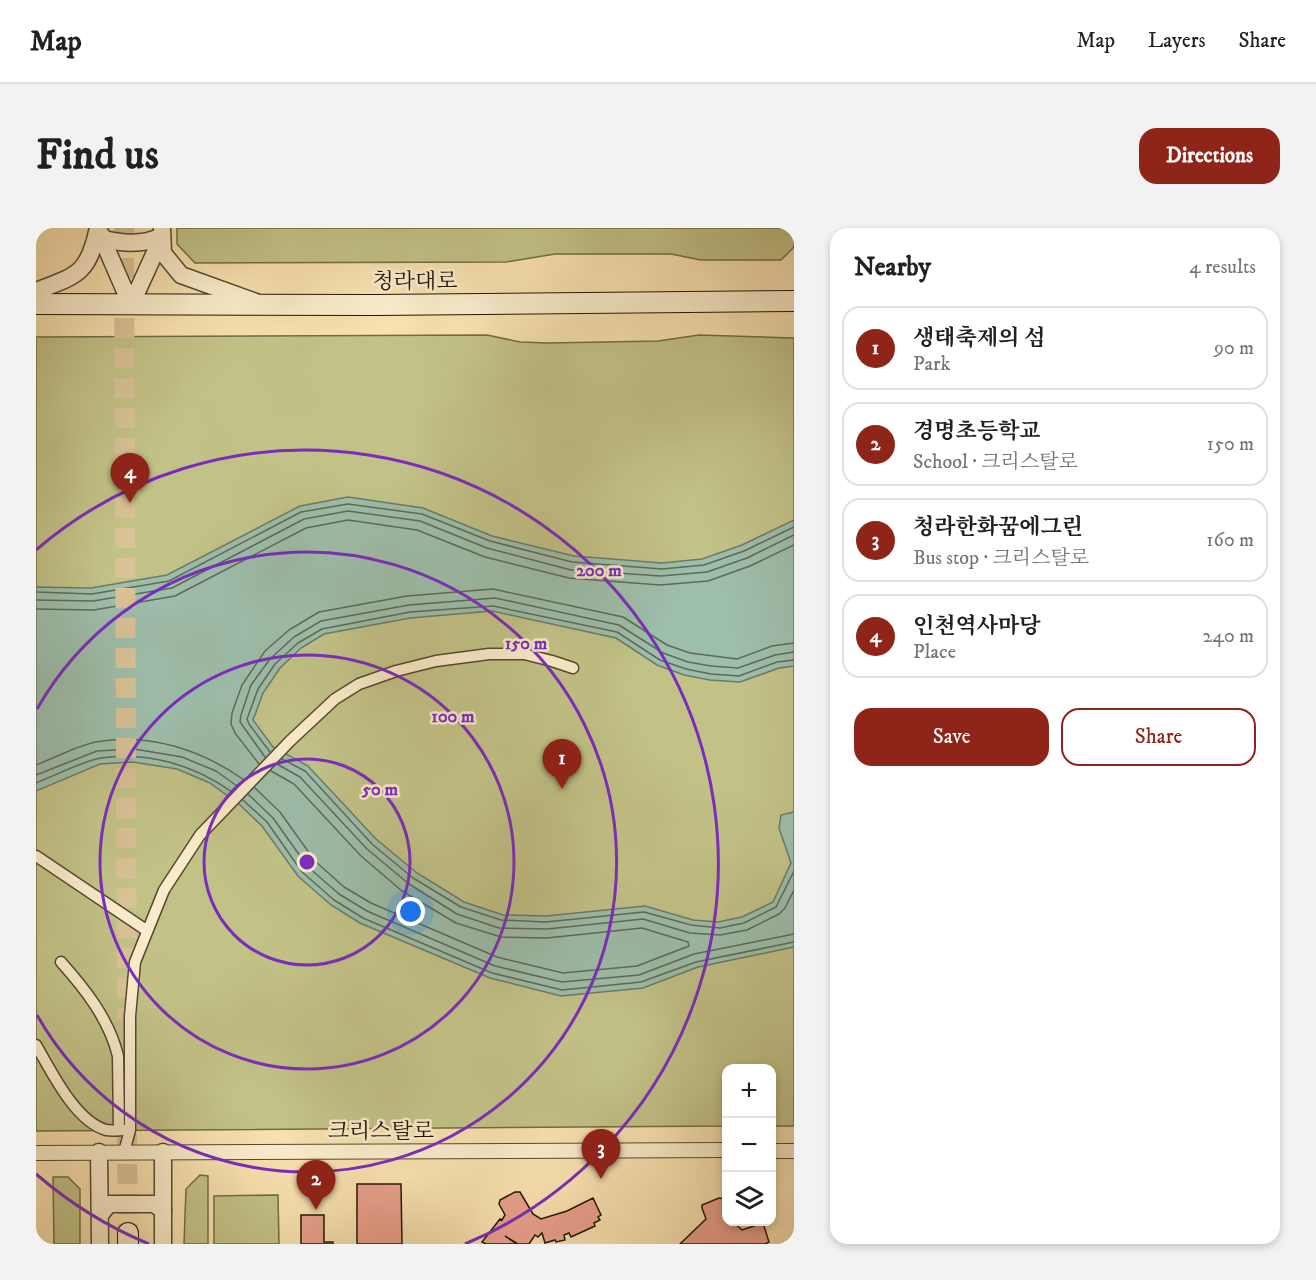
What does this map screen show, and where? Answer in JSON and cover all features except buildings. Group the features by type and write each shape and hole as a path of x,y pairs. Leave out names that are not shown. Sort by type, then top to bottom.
{"main road":[{"name":"청라대로","path":"36,304 262,305 794,301"}],"street":[{"path":"98,228 104,238 119,243 150,242 162,232"},
{"path":"36,291 72,276 83,268 91,257 98,228"},
{"path":"98,228 130,305"},
{"path":"162,232 163,253 181,275 262,305"},
{"path":"130,305 162,232"},
{"path":"124,1152 130,1016 135,962 164,890 200,835 290,741 335,699 359,684 396,671 436,661 489,654 524,654 573,668"},
{"path":"36,856 146,930"},
{"path":"61,962 96,1005 116,1046 125,1130"},
{"path":"36,1045 72,1103 89,1122 107,1130 125,1130"},
{"name":"크리스탈로","path":"36,1153 722,1150"},
{"path":"776,1151 794,1151"},
{"path":"99,1152 100,1244"},
{"path":"163,1152 163,1244"},
{"path":"100,1215 109,1204 154,1204 163,1210"}],"green space":[{"path":"177,228 794,228 794,247 781,260 701,260 671,254 555,254 506,262 195,263 177,244"},
{"path":"487,335 520,342 548,343 658,341 699,335 794,338 794,1126 776,1126 776,1064 722,1064 722,1126 36,1131 36,337"},
{"path":"200,1175 208,1176 208,1244 184,1244 186,1189"},
{"path":"53,1177 68,1177 80,1189 80,1244 54,1244"},
{"path":"278,1195 279,1244 214,1244 214,1196"}],"water":[{"path":"348,497 423,508 492,536 574,556 662,563 702,559 742,545 794,520 794,666 779,668 740,682 710,680 684,675 657,665 616,638 492,611 410,618 324,634 301,648 280,668 263,693 253,720 273,747 308,766 376,839 417,873 464,902 503,915 546,916 645,906 693,920 718,922 742,917 773,902 791,863 779,828 781,815 794,812 794,947 698,967 643,988 561,996 490,978 360,923 331,905 298,876 262,826 240,805 210,783 177,769 133,762 100,764 36,791 36,587 91,588 167,575 300,506"}],"tunnel":[{"path":"124,228 127,1020"},
{"path":"127,1134 128,1233"}],"place":[{"name":"인천역사마당","path":"130,503"},
{"name":"생태축제의 섬","path":"562,789"},
{"name":"청라한화꿈에그린","path":"601,1179"},
{"name":"경명초등학교","path":"316,1210"}]}
